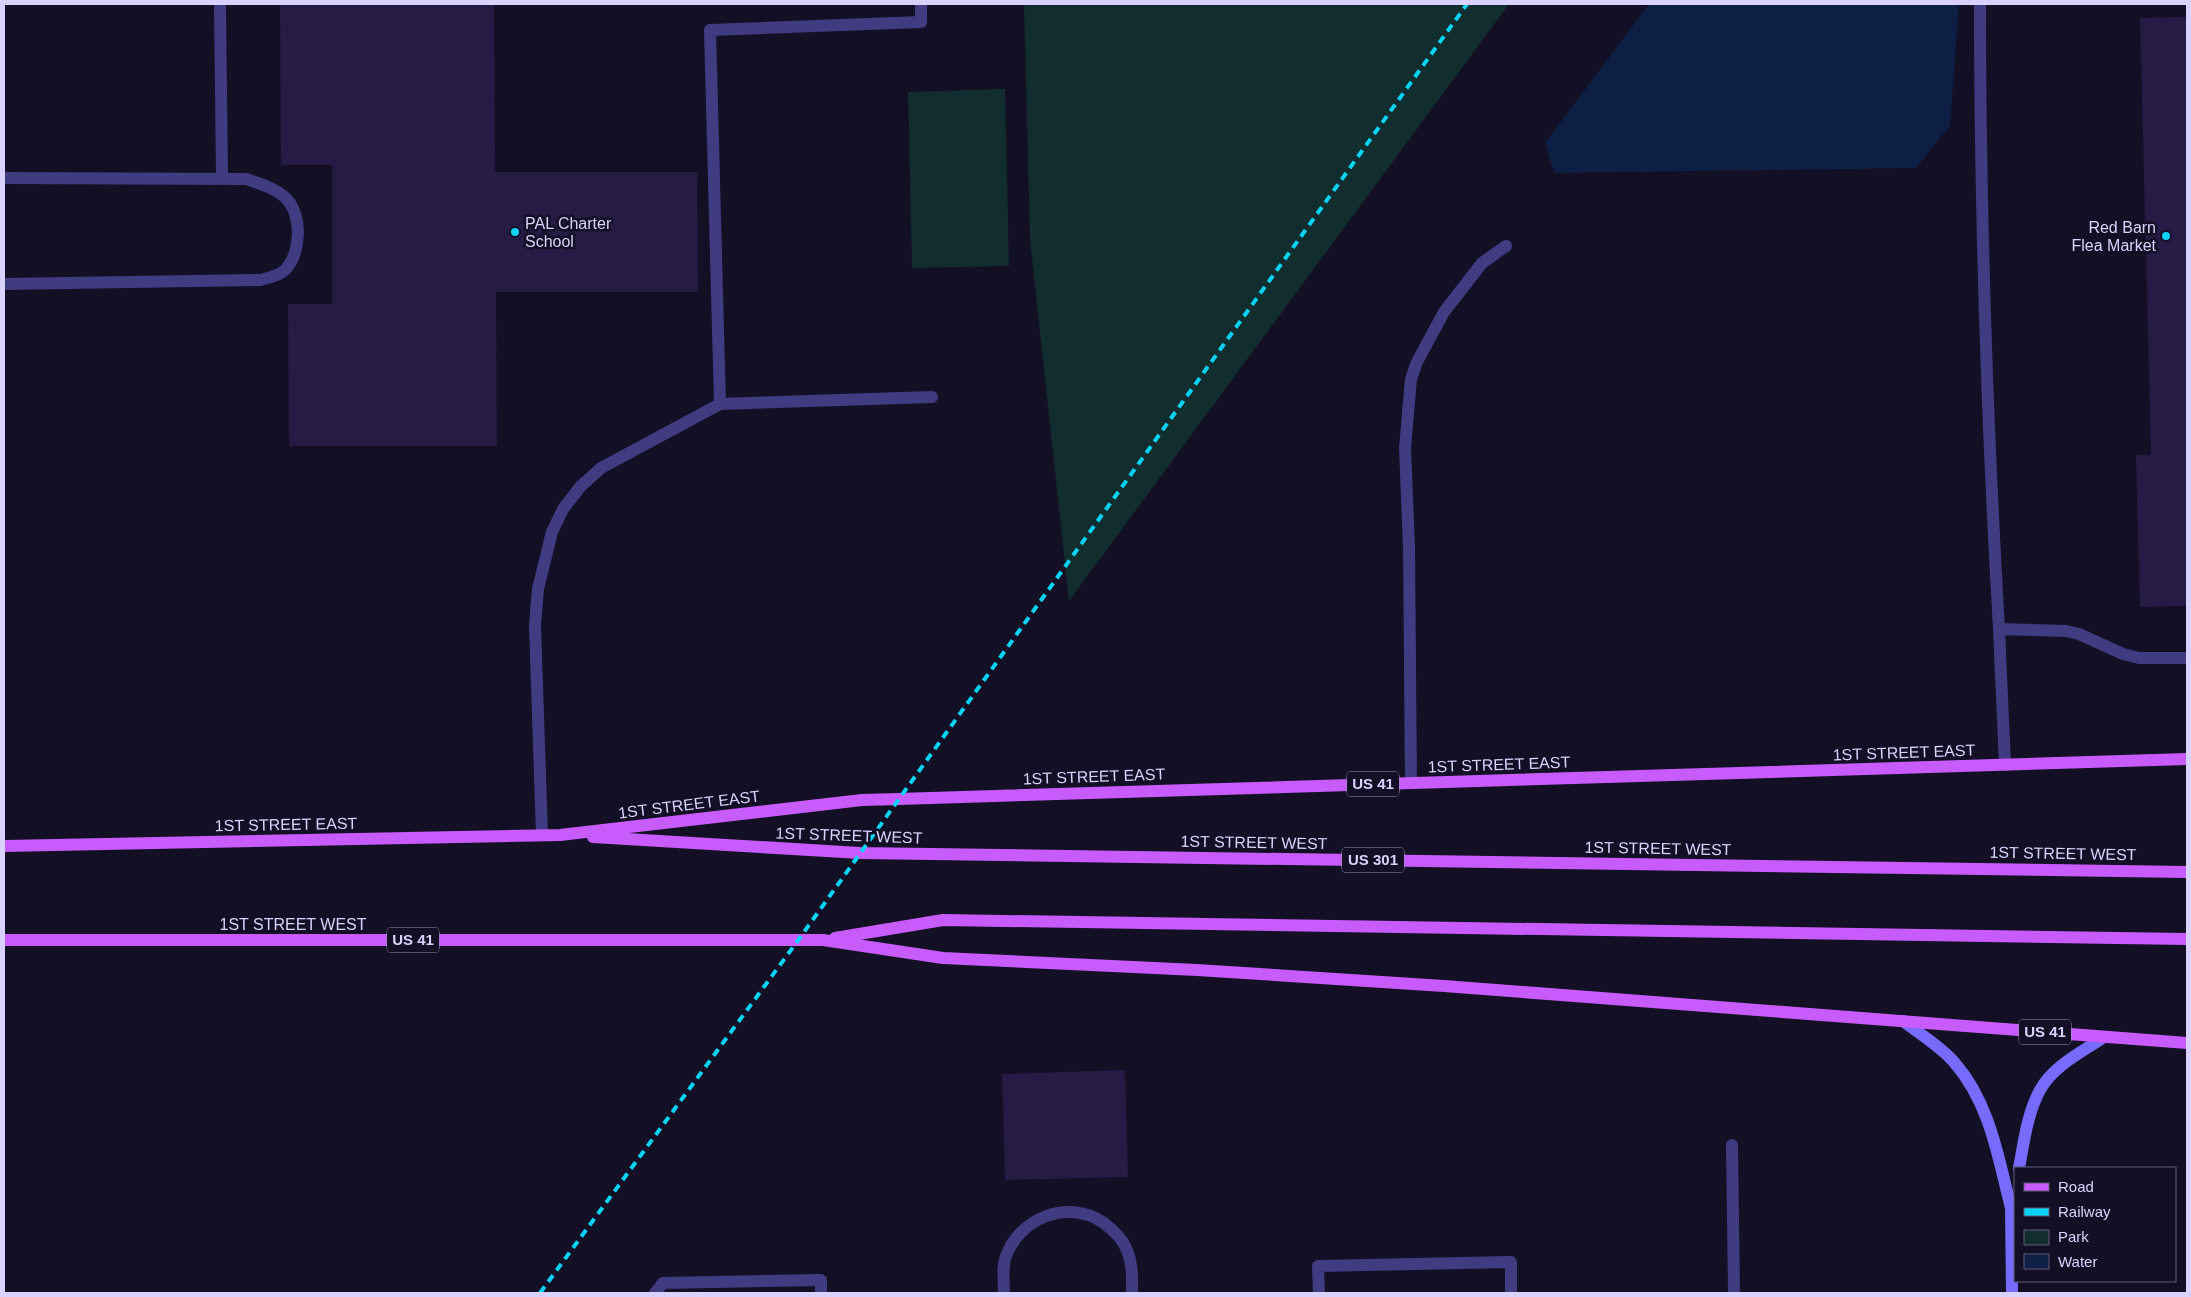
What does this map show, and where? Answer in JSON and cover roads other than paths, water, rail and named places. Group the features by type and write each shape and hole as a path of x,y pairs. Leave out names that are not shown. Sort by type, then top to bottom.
{"main road":[{"name":"1ST STREET EAST","path":"4,846 560,835 862,800 2187,760"},
{"name":"1ST STREET WEST","path":"560,835 860,853 2187,872"},
{"name":"1ST STREET WEST","path":"823,940 942,920 2187,939"},
{"name":"1ST STREET WEST","path":"4,940 823,940 943,958 1207,970 2187,1043"}],"street":[{"path":"220,4 222,178"},
{"path":"720,404 710,30 921,22 921,4"},
{"path":"1980,4 1980,97 1987,322 2005,765"},
{"path":"4,178 246,179 274,190 290,203 297,220 294,258 284,271 273,276 244,282 4,284"},
{"path":"1411,783 1409,546 1405,448 1410,379 1444,312 1482,263 1506,246"},
{"path":"542,835 536,626 538,589 552,532 563,509 581,486 601,468 720,404 932,397"},
{"path":"1999,629 2066,631 2079,634 2123,654 2139,658 2187,658"},
{"path":"1903,1021 1938,1047 1953,1061 1978,1096 1985,1111 2011,1208"},
{"path":"2019,1167 2029,1117 2040,1089 2069,1060 2104,1037"},
{"path":"1732,1144 1734,1293"},
{"path":"2012,1293 2011,1208 2014,1194"},
{"path":"1004,1293 1005,1260 1020,1234 1042,1217 1073,1212 1085,1214 1099,1220 1121,1239 1132,1264 1132,1293"},
{"path":"1319,1293 1318,1266 1511,1262 1511,1293"},
{"path":"656,1293 663,1283 821,1280 821,1293"}],"water":[{"path":"1649,4 1959,4 1950,126 1916,168 1554,173 1545,143"}],"railway":[{"path":"540,1293 799,939 1467,4"}],"place":[{"name":"PAL Charter School","path":"515,232"},
{"name":"Red Barn Flea Market","path":"2166,236"}]}
